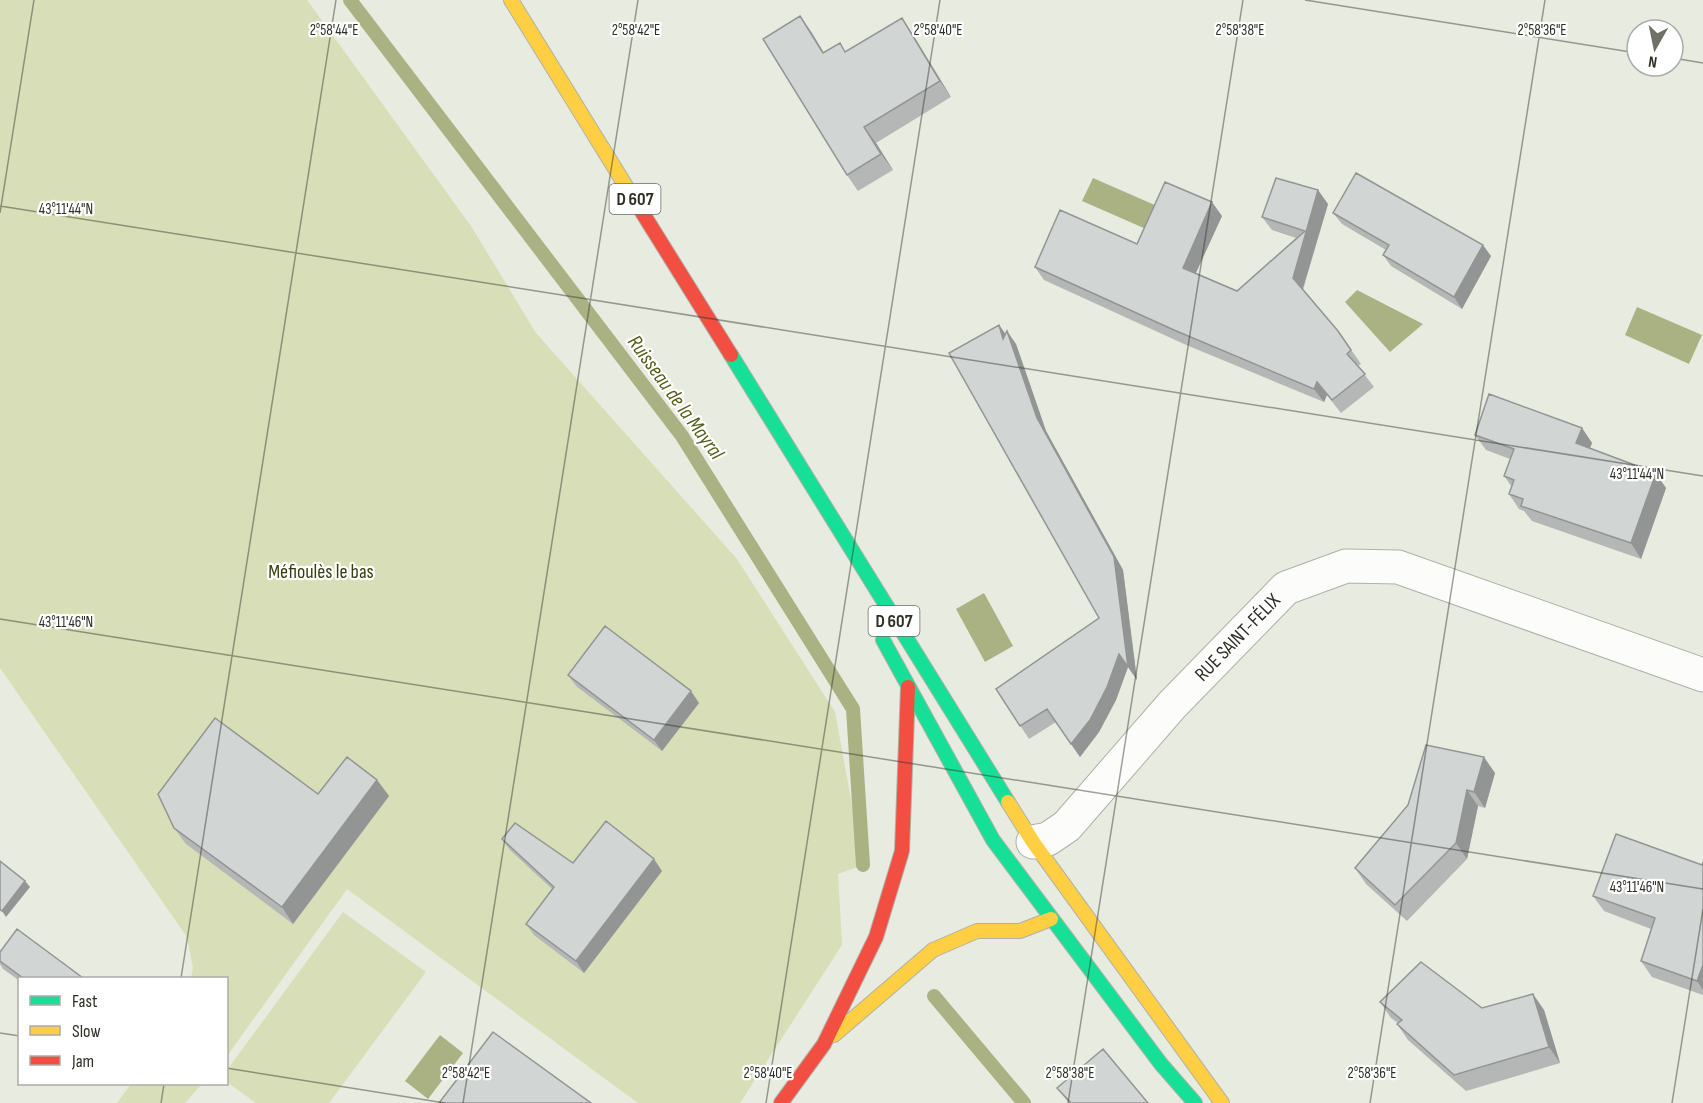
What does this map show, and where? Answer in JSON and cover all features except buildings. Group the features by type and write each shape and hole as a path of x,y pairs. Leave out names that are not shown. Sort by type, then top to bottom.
{"main road":[{"name":"D 607","path":"511,0 756,399 1033,842 1222,1103"},
{"name":"D 607","path":"756,399 843,564"},
{"name":"D 607","path":"875,625 993,840 1161,1064 1195,1103"},
{"path":"781,1103 824,1044 876,936 902,851 908,687"},
{"path":"824,1044 933,950 977,931 1020,931 1052,919"}],"street":[{"name":"RUE SAINT-FÉLIX","path":"1033,842 1048,839 1067,826 1172,705 1286,588 1346,566 1398,567 1703,675"}],"green space":[{"name":"Méfioulès le bas","path":"0,0 307,0 471,226 536,333 737,559 835,712 863,865 838,874 842,945 740,1103 638,1103 347,889 228,1055 228,977 191,977 193,968 187,937 0,668"},
{"path":"343,912 426,972 329,1103 256,1103 228,1083 228,1069"},
{"path":"130,1085 201,1085 185,1103 117,1103"}],"shaded area":[{"path":"1093,178 1157,206 1146,229 1082,201"},
{"path":"1357,290 1423,324 1390,352 1345,302"},
{"path":"1637,307 1702,335 1689,364 1625,335"},
{"path":"984,593 1013,646 985,662 956,609"},
{"path":"440,1035 463,1053 428,1099 405,1081"}],"waterway":[{"name":"Ruisseau de la Mayral","path":"350,0 682,436 853,709 863,865"},
{"name":"Ruisseau de la Mayral","path":"934,996 1024,1103"}],"traffic: fast":[{"path":"731,355 1008,802"},
{"path":"883,640 993,840 1161,1064 1195,1103"}],"traffic: slow":[{"path":"511,0 632,196"},
{"path":"1008,802 1033,842 1222,1103"},
{"path":"834,1035 933,950 977,931 1020,931 1051,919"}],"traffic: jam":[{"path":"632,196 731,355"},
{"path":"781,1103 824,1044 876,937 902,851 908,687"}]}
